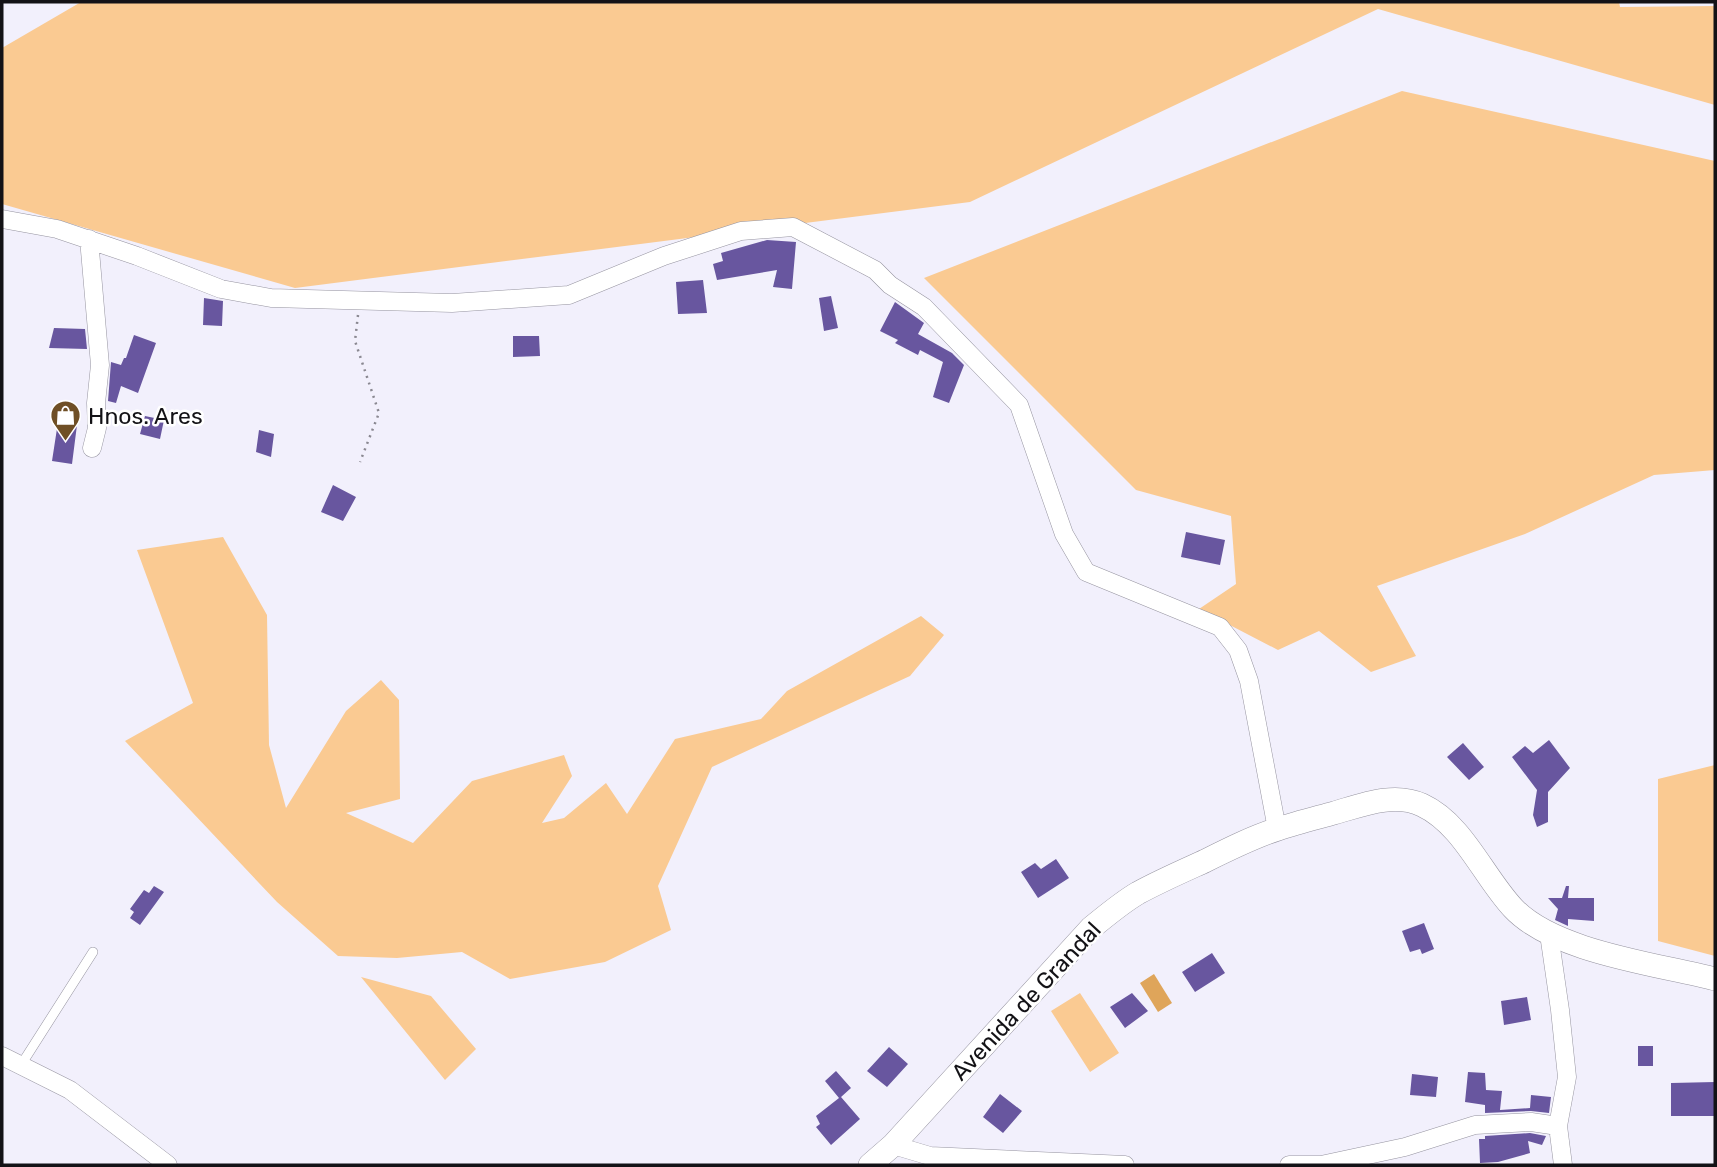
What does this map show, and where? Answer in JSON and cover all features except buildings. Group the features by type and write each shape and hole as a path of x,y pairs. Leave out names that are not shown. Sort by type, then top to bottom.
{"street":[{"path":"2,219 57,229 89,239 221,289 271,298 452,303 569,295 664,256 741,231 793,226 875,270 890,285 924,307 1019,405 1064,534 1086,572 1220,627 1238,650 1249,681 1277,829"},
{"path":"89,239 100,365 96,403 97,428 92,447"},
{"name":"Avenida de Grandal","path":"870,1165 893,1145 1091,928 1137,894 1248,840 1277,829 1381,801 1396,799 1422,805 1454,830 1513,908 1531,924 1549,934 1609,953 1715,979"},
{"path":"1549,934 1567,1077 1559,1126 1563,1165"},
{"path":"2,1056 70,1090 168,1165"},
{"path":"1289,1165 1321,1165 1405,1147 1475,1125 1531,1122 1559,1126"},
{"path":"893,1145 934,1161 1125,1165"}],"lane":[{"path":"21,1065 93,951"}],"path":[{"path":"359,301 355,341 379,413 360,462"}],"shaded area":[{"path":"81,2 1619,2 1620,7 1715,6 1715,105 1378,9 970,202 295,288 2,204 2,48"},
{"path":"1402,91 1715,161 1715,470 1654,475 1525,534 1377,586 1416,656 1371,672 1319,631 1278,650 1199,609 1236,584 1231,516 1136,490 924,278"},
{"path":"223,537 267,615 269,745 286,808 346,711 381,680 399,700 400,799 346,813 413,843 472,781 564,755 572,776 542,823 564,818 606,783 627,814 675,739 761,719 787,691 921,616 944,635 910,676 712,767 658,886 671,930 605,962 510,979 462,952 397,958 338,956 277,902 125,741 193,703 137,550"},
{"path":"1715,765 1715,956 1658,941 1658,779"},
{"path":"1154,974 1172,1003 1158,1012 1140,983"},
{"path":"361,977 431,996 476,1049 445,1080"},
{"path":"1080,993 1119,1053 1090,1072 1051,1011"}],"place":[{"name":"Hnos. Ares","path":"65,443"}]}
